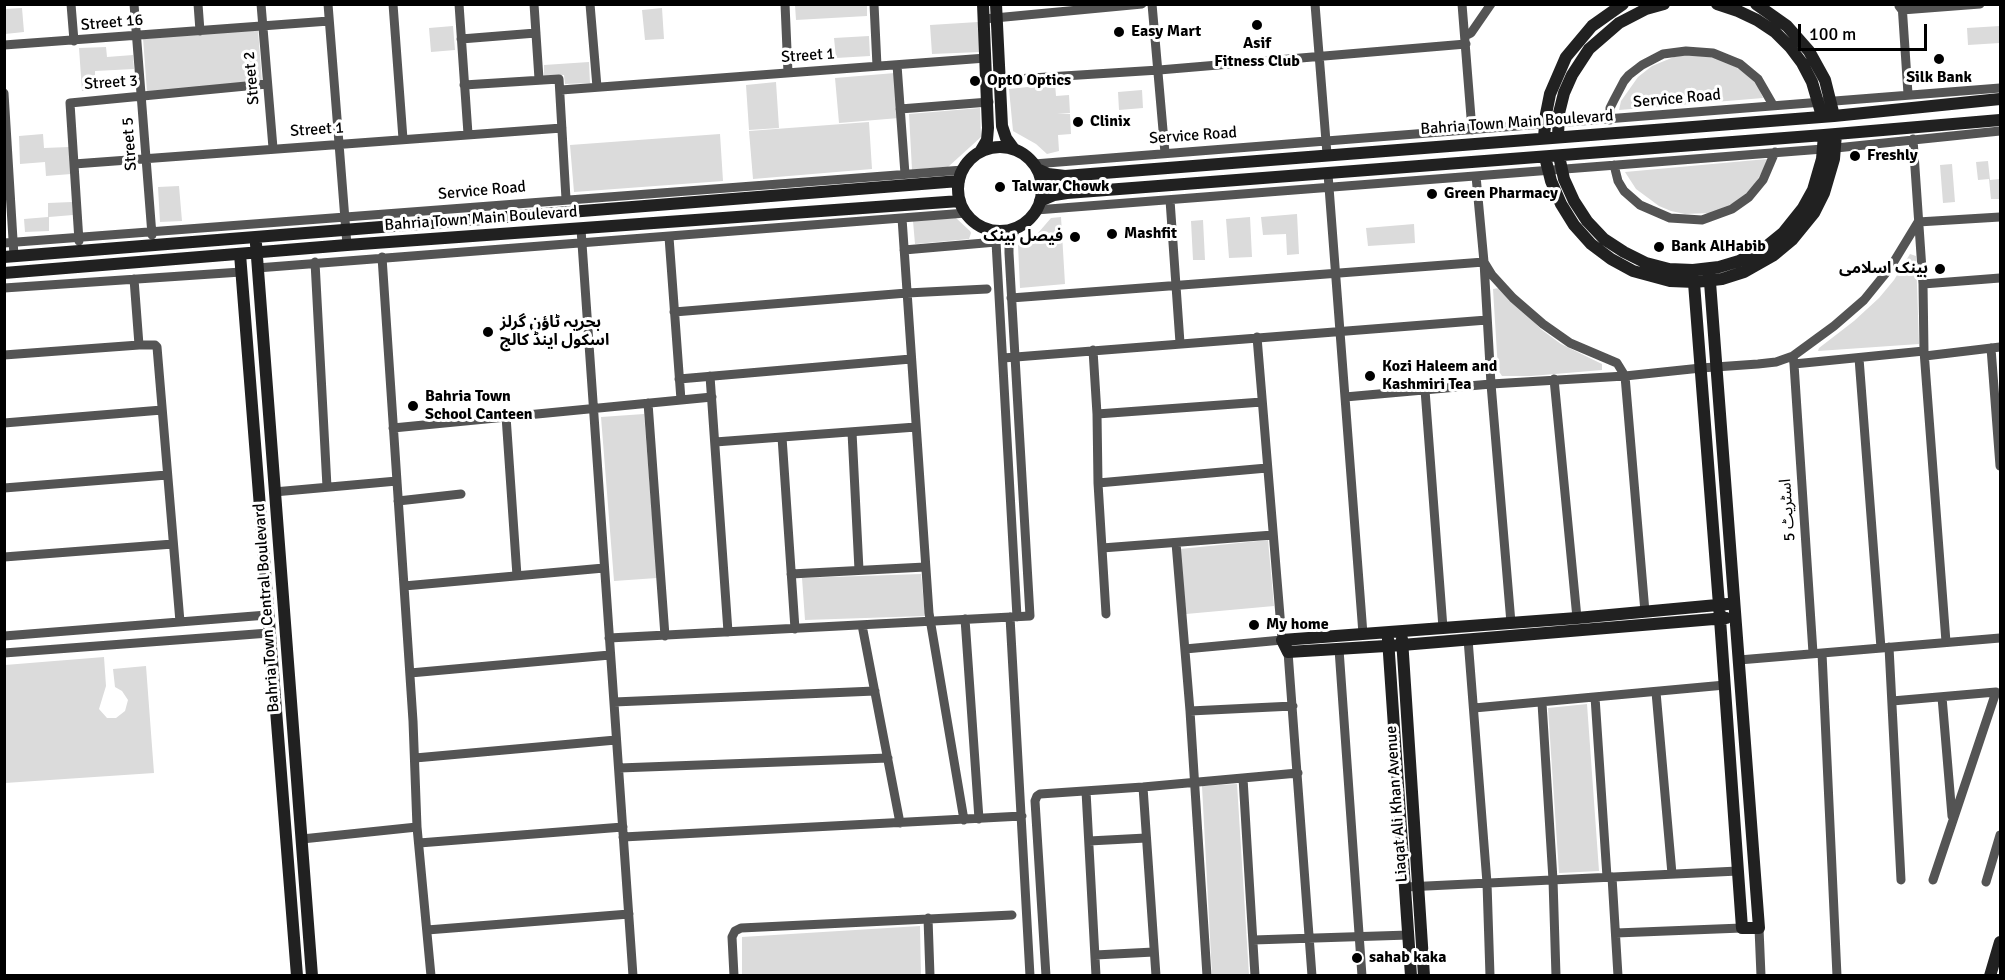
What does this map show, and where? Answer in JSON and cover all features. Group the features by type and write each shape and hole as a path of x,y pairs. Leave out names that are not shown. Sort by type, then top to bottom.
{"street":[{"path":"71,4 74,41"},
{"name":"Street 5","path":"134,4 152,245"},
{"path":"198,4 200,31"},
{"name":"Street 2","path":"261,4 273,148"},
{"path":"328,4 347,245"},
{"path":"393,4 403,139"},
{"path":"459,4 468,134"},
{"path":"534,4 539,79"},
{"path":"590,4 597,87"},
{"path":"785,4 788,73"},
{"path":"874,4 877,66"},
{"path":"983,4 992,14 1000,80 1003,132 1014,149"},
{"path":"992,14 1142,4"},
{"path":"1152,4 1165,153"},
{"path":"1315,4 1327,148"},
{"path":"1462,4 1472,130"},
{"path":"1000,80 1159,70 1465,40 1491,4"},
{"path":"1545,137 1545,124 1553,84 1566,57 1592,26 1623,4"},
{"path":"1558,137 1561,103 1577,66 1588,49 1619,23 1646,9 1664,4"},
{"path":"1717,4 1748,15 1782,39 1796,55 1825,102"},
{"path":"1756,4 1779,19 1802,42 1820,70 1828,116"},
{"path":"1908,94 1900,6 1980,4"},
{"path":"980,152 996,147 1014,149 1028,157 1036,166 1042,185 1038,205 1031,218 1016,228 1002,231 988,229 966,213 960,201 961,175 967,163 980,152 987,140 986,58 992,14"},
{"name":"Street 16","path":"4,45 329,21"},
{"path":"461,39 536,33"},
{"path":"1611,120 1610,108 1629,75 1649,61 1676,51 1705,51 1733,60 1758,79 1773,105"},
{"name":"Street 1","path":"561,90 986,58"},
{"path":"897,65 905,174"},
{"path":"464,86 560,78 562,128 570,199 574,213"},
{"name":"Street 3","path":"80,251 70,103 267,84"},
{"name":"Service Road","path":"1036,166 1165,153 1327,148 1472,130 2001,88"},
{"path":"4,93 9,256"},
{"name":"Bahria Town Main Boulevard","path":"1036,166 1048,174 1065,176 1327,148 1558,137 1828,116 2001,99"},
{"path":"1978,101 1979,121"},
{"path":"900,109 988,102"},
{"path":"1038,205 1054,195 1067,193 2001,120"},
{"name":"Street 1","path":"74,164 562,128"},
{"path":"1038,205 1170,200 1829,148 2001,131"},
{"path":"1545,157 1555,193 1567,215 1582,235 1601,252 1622,265 1645,275 1670,281 1710,275 1749,257 1775,240 1791,225 1813,190 1829,148 1830,135"},
{"path":"1913,139 1923,284 1925,353 1946,642"},
{"path":"1614,165 1618,181 1624,191 1640,205 1670,218 1702,220 1722,214 1749,197 1763,180 1775,152"},
{"path":"1559,156 1561,169 1580,212 1609,242 1646,262 1694,276"},
{"name":"Service Road","path":"9,243 905,174 961,175"},
{"path":"1328,174 1363,634"},
{"name":"Bahria Town Main Boulevard","path":"9,256 574,213 961,175"},
{"path":"1476,176 1511,622"},
{"path":"1170,200 1180,343"},
{"name":"Bahria Town Main Boulevard","path":"4,273 347,245 960,201"},
{"path":"257,268 966,213"},
{"path":"1918,222 2001,217"},
{"path":"902,218 930,621 964,820"},
{"path":"1793,360 1864,300 1890,268 1918,222"},
{"path":"609,638 1030,616 1009,245 1016,228"},
{"path":"581,229 633,975"},
{"path":"988,229 996,242 1003,358 1030,975"},
{"path":"245,320 248,317 245,268 265,240 271,236"},
{"name":"Bahria Town Central Boulevard","path":"256,237 312,975"},
{"path":"669,237 681,400"},
{"path":"904,250 996,242"},
{"name":"Bahria Town Central Boulevard","path":"240,254 297,975"},
{"path":"382,257 410,672 417,827 431,975"},
{"path":"315,262 327,487"},
{"path":"1011,298 1484,262"},
{"path":"1484,262 1492,275 1513,298 1543,324 1570,343 1617,363 1625,376 1645,612"},
{"path":"4,288 241,272"},
{"path":"1710,275 1761,975"},
{"path":"1694,276 1742,928"},
{"path":"1923,284 2001,278"},
{"path":"134,279 139,345"},
{"path":"674,312 907,293 987,289"},
{"path":"1003,358 1487,320"},
{"path":"1257,337 1282,640 1288,652 1293,706 1312,975"},
{"path":"4,356 139,345 157,347 180,622"},
{"path":"1345,397 1554,379 1625,376 1793,360 1859,358 1996,347 2001,466"},
{"path":"1093,350 1106,614"},
{"path":"1859,358 1892,701 1901,880"},
{"path":"679,379 911,359"},
{"name":"اسٹریٹ 5","path":"1793,360 1817,653 1837,975"},
{"path":"710,376 728,632"},
{"path":"1554,379 1577,618"},
{"path":"1425,390 1443,628"},
{"path":"393,428 712,397"},
{"path":"1097,414 1262,402"},
{"path":"648,403 665,636"},
{"path":"4,423 162,410"},
{"path":"506,416 517,576"},
{"path":"715,442 916,427"},
{"path":"852,432 859,570"},
{"path":"782,437 795,629"},
{"path":"1098,483 1267,468"},
{"path":"4,488 167,475"},
{"path":"274,492 397,481"},
{"path":"398,501 461,494"},
{"path":"1102,548 1273,535"},
{"path":"1176,543 1190,711 1207,975"},
{"path":"4,557 173,544"},
{"path":"791,574 925,567"},
{"path":"404,586 604,568"},
{"path":"1288,652 1339,649 1388,639 1402,631 1735,604"},
{"path":"4,636 267,615"},
{"path":"1185,649 1363,634 1388,639 1402,645 1736,618"},
{"path":"965,620 979,819"},
{"path":"862,625 900,823"},
{"name":"Liaqat Ali Khan Avenue","path":"1402,631 1424,975"},
{"path":"4,653 269,633"},
{"path":"1739,660 2001,638"},
{"name":"Liaqat Ali Khan Avenue","path":"1388,639 1411,975"},
{"path":"1468,639 1486,883 1490,975"},
{"path":"1339,649 1362,975"},
{"path":"410,672 610,655"},
{"path":"1474,708 1725,686"},
{"path":"614,702 875,691"},
{"path":"1656,692 1672,874"},
{"path":"1892,701 1998,692 1932,880"},
{"path":"1595,697 1618,975"},
{"path":"1942,697 1952,821"},
{"path":"1542,703 1553,880 1556,975"},
{"path":"1190,711 1293,706"},
{"path":"415,758 616,740"},
{"path":"619,768 888,758"},
{"path":"1046,975 1035,801 1037,796 1298,772"},
{"path":"1243,778 1255,975"},
{"path":"1143,787 1156,975"},
{"path":"1086,791 1096,975"},
{"path":"419,843 623,832 900,823 1022,816"},
{"path":"302,839 417,827"},
{"path":"1986,882 2001,836"},
{"path":"1089,842 1146,838"},
{"path":"1406,887 1738,872"},
{"path":"427,930 629,914"},
{"path":"734,975 732,937 735,930 741,928 1012,915"},
{"path":"928,918 930,975"},
{"path":"1616,933 1759,928"},
{"path":"1253,940 1409,935"},
{"path":"1990,975 2001,942"},
{"path":"1095,955 1154,952"}],"shaded area":[{"path":"795,5 867,5 867,16 796,20"},
{"path":"22,8 24,32 5,34 5,9"},
{"path":"662,8 664,39 645,40 642,10"},
{"path":"978,22 980,52 932,54 930,25"},
{"path":"453,26 455,50 431,52 429,28"},
{"path":"2000,26 2000,43 1968,45 1967,28"},
{"path":"258,30 262,82 147,92 143,38"},
{"path":"869,36 870,56 836,58 834,38"},
{"path":"106,47 107,57 133,55 134,69 95,71 95,90 82,91 79,48"},
{"path":"1689,54 1714,56 1738,67 1757,84 1763,98 1619,110 1621,101 1638,77 1652,66"},
{"path":"589,62 590,83 565,84 564,75 544,76 544,65"},
{"path":"895,73 899,118 839,123 835,78"},
{"path":"776,82 779,128 749,130 746,85"},
{"path":"1055,84 1056,96 1069,95 1070,113 1057,114 1070,114 1071,134 1058,135 1059,151 1047,154 1036,144 1013,131 1009,89"},
{"path":"1142,90 1143,108 1119,110 1118,92"},
{"path":"980,108 981,137 948,167 912,170 909,114"},
{"path":"869,122 872,169 753,179 749,131"},
{"path":"43,134 44,148 69,147 71,174 46,176 45,162 20,164 19,136"},
{"path":"720,134 723,181 574,192 570,145"},
{"path":"1767,159 1767,164 1751,190 1736,202 1711,213 1685,214 1659,206 1636,189 1625,172"},
{"path":"1988,161 1990,180 2000,179 2000,199 1991,199 1989,179 1978,180 1976,162"},
{"path":"1952,164 1955,202 1943,203 1940,165"},
{"path":"179,186 182,221 160,222 158,187"},
{"path":"72,202 73,215 49,217 49,231 25,232 24,219 48,217 48,203"},
{"path":"1297,214 1299,254 1287,255 1286,234 1263,235 1261,217"},
{"path":"1061,217 1065,284 1020,288 1018,245 1032,240 1051,218"},
{"path":"1250,217 1252,257 1229,258 1226,219"},
{"path":"956,218 970,231 969,239 915,244 913,221"},
{"path":"1203,220 1205,260 1193,260 1191,221"},
{"path":"1414,224 1415,243 1368,246 1366,228"},
{"path":"1910,254 1916,256 1919,344 1818,351 1879,298 1894,280"},
{"path":"1499,288 1542,330 1561,344 1602,364 1602,370 1502,376 1498,370 1493,289"},
{"path":"644,414 657,578 614,581 601,417"},
{"path":"1268,540 1274,606 1186,614 1180,549"},
{"path":"921,574 925,616 805,620 802,578"},
{"path":"104,657 106,686 99,709 107,718 116,718 125,711 128,700 122,691 115,687 113,669 146,666 154,773 5,783 5,665"},
{"path":"1587,704 1599,871 1559,873 1548,708"},
{"path":"1237,784 1249,975 1212,975 1202,786"},
{"path":"920,926 921,975 742,975 742,937"}],"place":[{"name":"Asif Fitness Club","path":"1257,25"},
{"name":"Easy Mart","path":"1119,32"},
{"name":"Silk Bank","path":"1939,59"},
{"name":"OptO Optics","path":"975,81"},
{"name":"Clinix","path":"1078,122"},
{"name":"Freshly","path":"1855,156"},
{"name":"Talwar Chowk","path":"1000,187"},
{"name":"Green Pharmacy","path":"1432,194"},
{"name":"Mashfit","path":"1112,234"},
{"name":"فیصل بینک","path":"1075,237"},
{"name":"Bank AlHabib","path":"1659,247"},
{"name":"بینک اسلامی","path":"1940,269"},
{"name":"بحریہ ٹاؤن گرلز اسکول اینڈ کالج","path":"488,332"},
{"name":"Kozi Haleem and Kashmiri Tea","path":"1370,376"},
{"name":"Bahria Town School Canteen","path":"413,406"},
{"name":"My home","path":"1254,625"},
{"name":"sahab kaka","path":"1357,958"}]}
